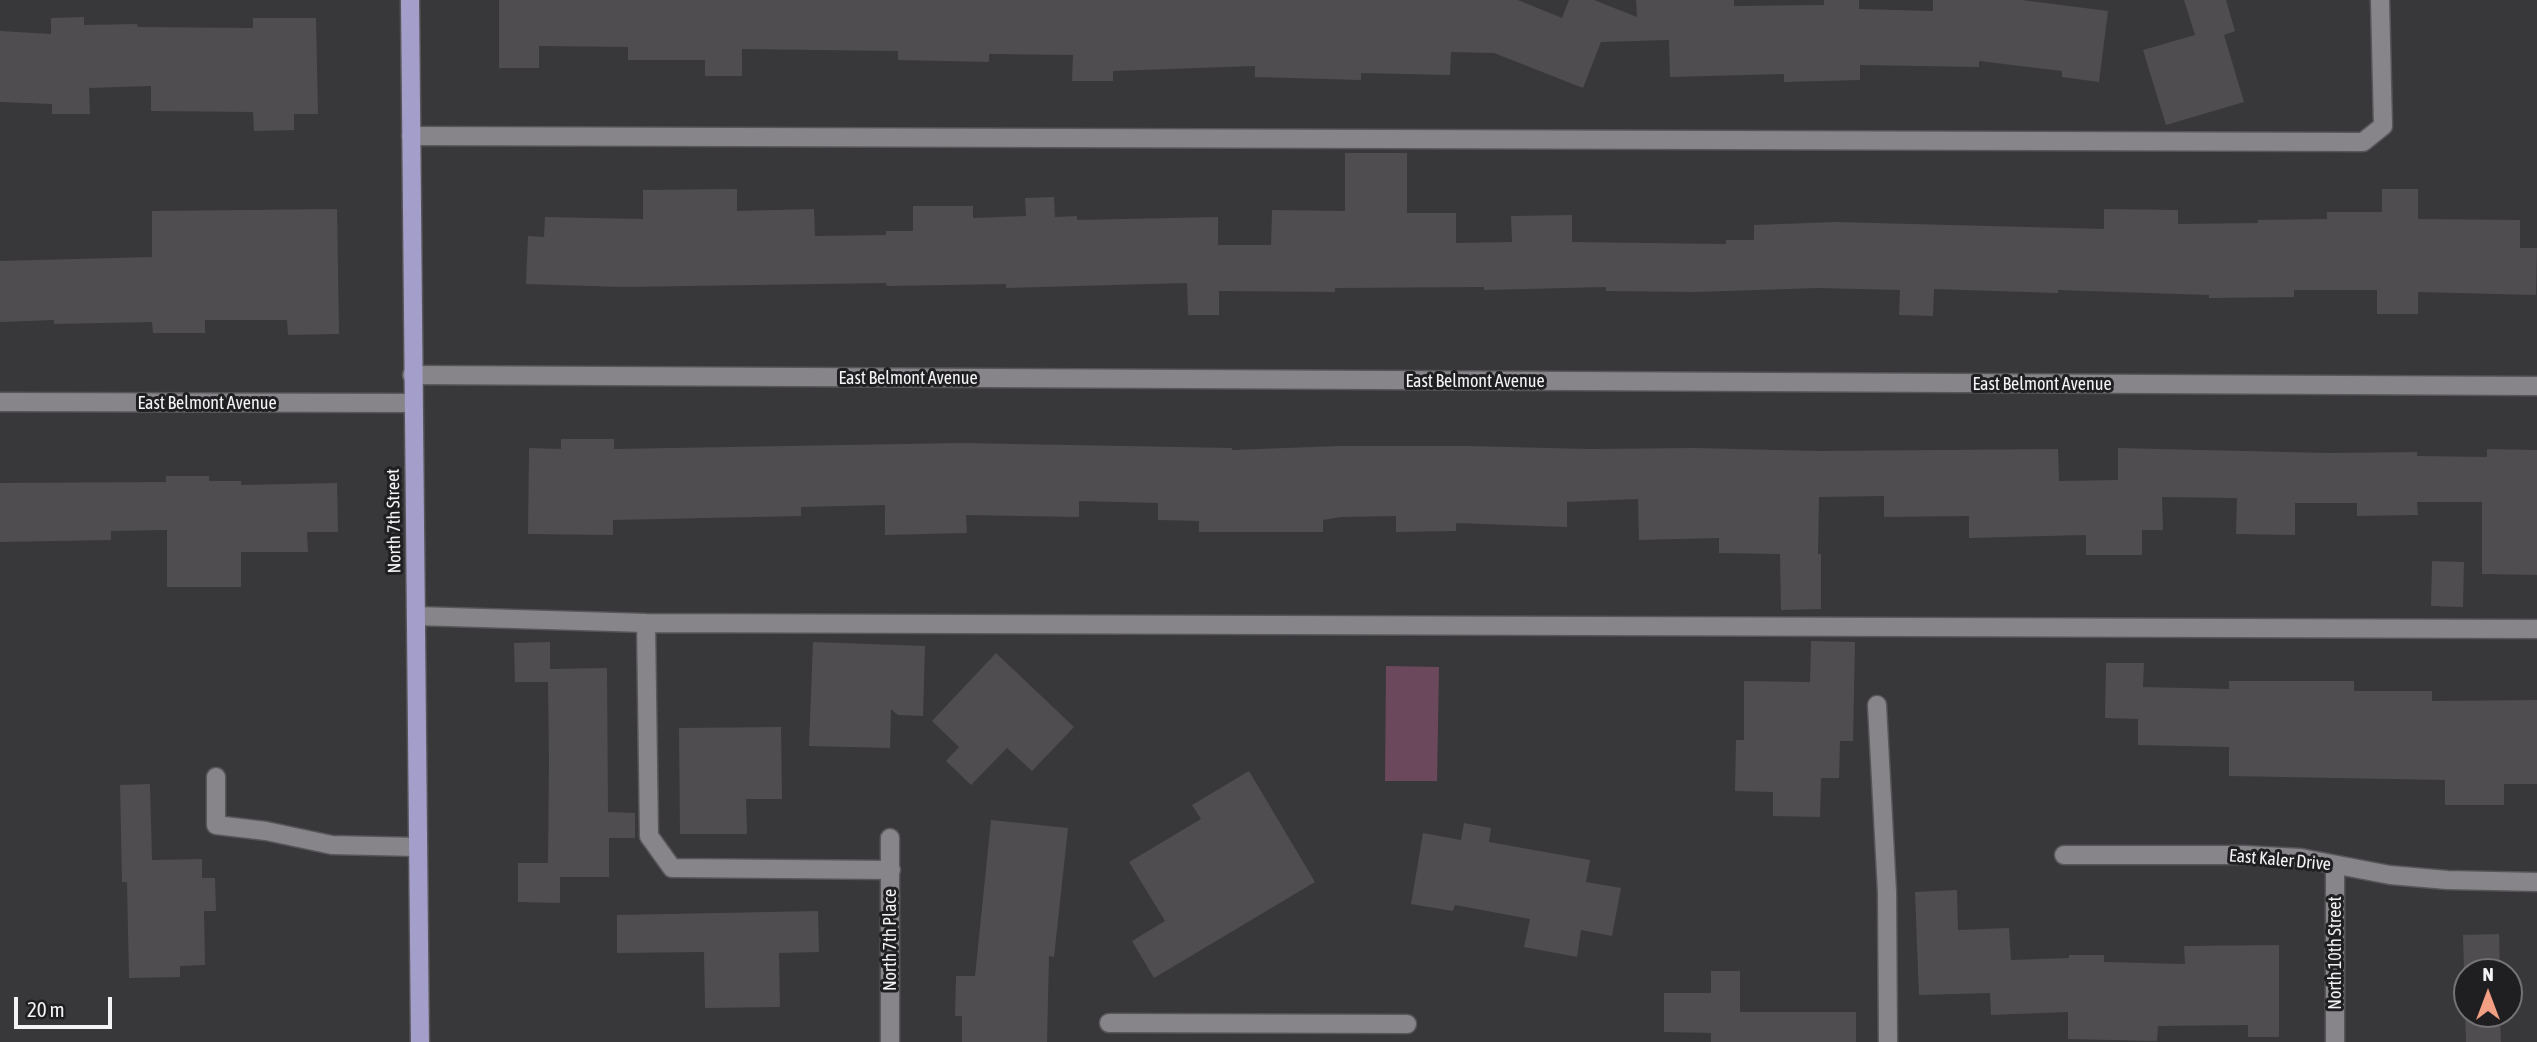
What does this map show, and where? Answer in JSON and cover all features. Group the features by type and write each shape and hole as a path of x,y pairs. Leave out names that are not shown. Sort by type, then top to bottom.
{"main road":[{"name":"North 7th Street","path":"410,0 420,1042"}],"street":[{"path":"411,136 2363,142 2383,126 2380,0"},
{"name":"East Belmont Avenue","path":"412,375 2537,386"},
{"name":"East Belmont Avenue","path":"0,402 413,403"},
{"path":"416,616 646,623 2537,629"},
{"path":"646,623 649,836 672,868 891,870"},
{"path":"1877,705 1887,891 1888,1042"},
{"path":"216,777 216,825 266,831 332,845 418,847"},
{"name":"North 7th Place","path":"890,838 890,1042"},
{"name":"East Kaler Drive","path":"2064,855 2244,855 2301,858 2390,875 2447,880 2537,882"},
{"name":"North 10th Street","path":"2335,865 2335,1042"},
{"path":"1109,1023 1407,1024"}],"shaded area":[{"path":"1386,666 1439,667 1437,781 1385,781"}],"building":[{"path":"499,0 1518,0 1562,18 1569,0 1594,0 1637,17 1636,0 1734,0 1734,6 1824,5 1824,0 1859,0 1859,9 1933,11 1933,0 2022,0 2108,11 2099,82 2062,77 2062,71 1979,61 1979,67 1860,65 1860,80 1784,82 1784,74 1670,77 1669,40 1601,42 1583,88 1494,53 1451,52 1450,75 1361,73 1361,80 1255,77 1255,66 1113,71 1113,81 1072,81 1073,55 989,54 989,62 898,60 898,51 742,49 742,76 705,76 705,60 628,60 628,47 539,46 539,68 499,68"},
{"path":"2184,0 2226,0 2235,31 2224,35 2244,102 2166,125 2143,50 2195,35"},
{"path":"84,17 84,25 253,28 253,18 316,18 318,114 294,114 294,130 254,131 253,112 151,111 151,86 89,88 90,114 52,114 52,104 0,102 0,31 51,34 51,18"},
{"path":"1345,153 1407,153 1407,213 1456,213 1456,243 1512,242 1511,216 1572,215 1572,242 1726,244 1726,240 1754,240 1754,225 1836,222 2104,229 2104,209 2178,210 2178,224 2258,223 2258,220 2327,219 2327,212 2382,212 2382,189 2418,189 2418,219 2520,220 2520,248 2537,248 2536,295 2418,292 2418,314 2377,314 2377,290 2294,290 2294,297 2209,298 2209,295 2058,290 2058,293 1934,289 1933,316 1899,315 1900,290 1818,288 1695,292 1606,291 1606,287 1484,290 1484,287 1335,288 1335,292 1219,291 1219,315 1188,315 1187,283 1006,288 1006,284 887,286 886,283 623,287 526,284 528,236 544,237 545,217 643,219 643,190 737,189 737,211 814,209 815,236 886,235 886,231 913,231 913,206 973,206 973,218 1026,216 1025,198 1054,197 1055,217 1077,216 1077,220 1218,217 1218,245 1271,245 1272,210 1345,211"},
{"path":"337,209 339,334 288,335 287,320 205,320 205,333 153,333 152,322 0,322 0,261 152,257 152,211"},
{"path":"561,439 614,439 614,449 961,443 1232,450 1339,446 1819,451 2058,449 2059,481 2118,480 2118,448 2329,453 2417,452 2417,456 2487,457 2487,449 2537,450 2537,575 2482,574 2482,502 2417,502 2418,515 2357,516 2357,503 2295,503 2295,535 2236,534 2237,498 2162,497 2163,530 2142,530 2142,555 2086,555 2086,535 1969,538 1969,516 1884,517 1884,496 1819,497 1821,609 1781,610 1780,554 1719,553 1719,538 1639,540 1638,499 1567,502 1567,527 1456,523 1456,531 1396,532 1396,516 1323,520 1323,532 1199,532 1199,521 1158,520 1158,503 1079,501 1079,517 966,515 967,533 885,535 885,505 801,507 801,516 613,520 613,535 528,534 529,448 561,449"},
{"path":"166,476 209,476 209,481 241,481 241,485 337,483 338,532 307,532 308,552 241,552 241,587 167,587 167,530 111,531 111,540 0,542 0,483 166,482"},
{"path":"2432,561 2464,562 2463,607 2431,606"},
{"path":"1811,641 1855,642 1853,741 1840,741 1839,778 1821,778 1820,817 1773,816 1773,792 1735,791 1736,740 1744,740 1744,681 1810,682"},
{"path":"550,642 550,669 607,668 608,812 635,813 635,838 609,838 609,877 560,877 560,903 518,902 518,863 548,863 548,682 515,682 514,643"},
{"path":"813,642 925,646 923,716 898,715 891,709 890,748 809,746"},
{"path":"996,653 1074,727 1032,771 1007,748 971,785 946,761 959,747 932,721"},
{"path":"2106,663 2144,663 2143,687 2229,689 2229,681 2354,681 2354,691 2432,691 2432,701 2537,700 2537,784 2504,784 2504,805 2445,805 2445,780 2229,776 2229,747 2138,745 2138,719 2105,718"},
{"path":"781,727 782,799 746,799 747,834 680,834 679,728"},
{"path":"1249,771 1315,882 1154,978 1132,941 1165,921 1129,862 1201,819 1192,805"},
{"path":"150,784 152,860 202,859 202,878 215,878 216,911 204,911 205,965 180,966 180,977 129,978 127,882 122,882 120,785"},
{"path":"991,820 1068,828 1054,957 1049,956 1047,1042 962,1042 962,1016 955,1016 956,976 975,976"},
{"path":"1464,823 1491,828 1489,842 1590,860 1586,882 1621,888 1612,936 1581,930 1577,957 1524,947 1530,919 1455,905 1453,911 1411,904 1423,833 1461,840"},
{"path":"1957,890 1958,930 2009,928 2011,960 2104,955 2104,962 2185,964 2184,946 2279,945 2279,1037 2248,1037 2248,1025 2158,1026 2157,1041 2068,1039 2068,1012 1991,1015 1990,993 1919,995 1915,892"},
{"path":"818,911 819,952 779,953 780,1007 705,1008 704,952 617,953 617,915"},
{"path":"2499,934 2500,958 2464,958 2463,935"},
{"path":"1711,971 1740,971 1740,1012 1856,1012 1856,1042 1711,1042 1711,1033 1664,1032 1664,993 1711,993"},
{"path":"2466,1028 2500,1028 2501,1042 2466,1042"}]}
